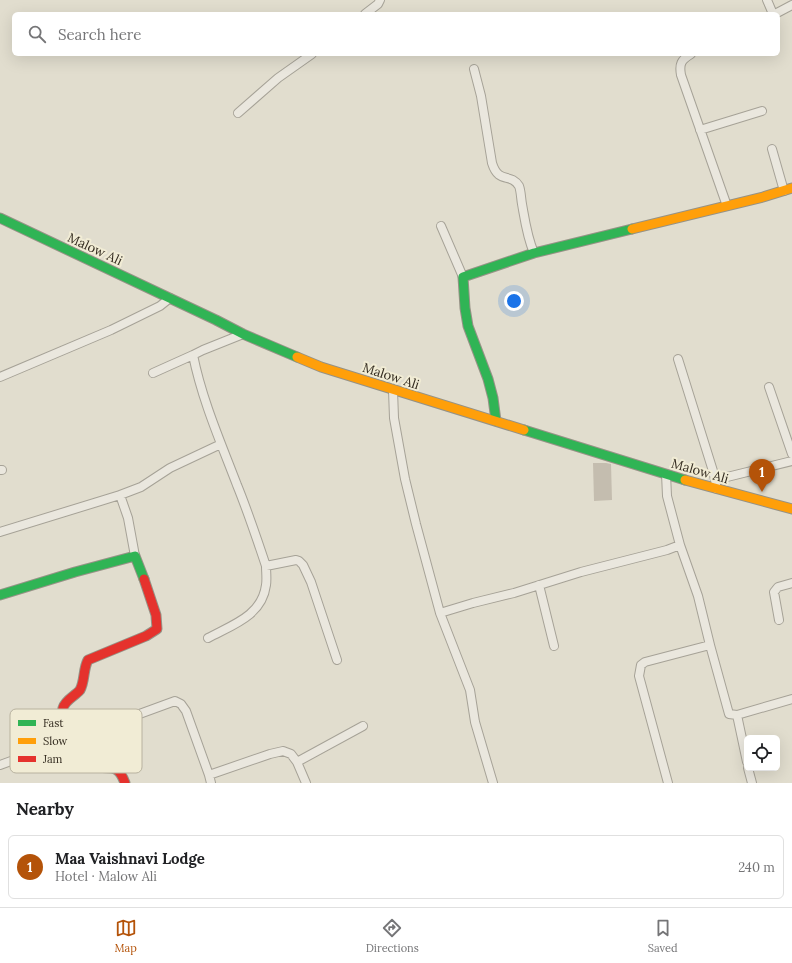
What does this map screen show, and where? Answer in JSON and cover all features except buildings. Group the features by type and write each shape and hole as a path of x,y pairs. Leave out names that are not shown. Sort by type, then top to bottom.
{"street":[{"path":"368,12 378,4 380,0"},
{"path":"768,0 773,12"},
{"path":"778,12 792,5"},
{"path":"238,113 278,78 309,56"},
{"path":"688,56 681,62 680,66 683,82 713,162 727,206"},
{"path":"474,69 483,110 492,164 494,170 500,176 514,180 520,188 529,240 534,253"},
{"path":"700,130 762,111"},
{"path":"463,278 534,253 788,190 772,149"},
{"name":"Malow Ali","path":"0,218 243,334 321,367 666,474 716,485 792,509"},
{"path":"440,226 463,278 468,326 488,379 496,421"},
{"path":"0,378 111,330 160,306 170,298"},
{"path":"153,373 202,350 243,334"},
{"path":"194,355 199,380 221,444 250,518 266,566 266,584 264,595 260,604 246,618 208,638"},
{"path":"678,359 716,485 792,462"},
{"path":"769,387 792,454"},
{"path":"393,390 394,418 405,479 440,613 470,690 475,722 493,783"},
{"path":"0,532 120,495 141,487 170,468 221,444"},
{"path":"666,474 667,496 680,545 698,596 728,712 731,715 737,715 792,699"},
{"path":"63,709 66,702 79,690 88,660 155,632 158,628 158,621 155,611 135,556 128,518 120,495"},
{"path":"440,613 514,593 539,584 667,550 680,545"},
{"path":"0,595 75,572 135,556"},
{"path":"266,566 296,560 303,565 311,582 337,660"},
{"path":"539,584 554,646"},
{"path":"779,620 774,592 778,587 792,584"},
{"path":"668,783 641,683 639,669 645,662 710,645"},
{"path":"142,713 174,701 181,704 186,711 210,779 270,754 283,751 291,754 297,762 306,783"},
{"path":"737,715 744,748"},
{"path":"297,762 363,726"},
{"path":"0,765 10,761"},
{"path":"749,771 752,783"},
{"path":"121,773 124,777 125,783"}],"traffic: fast":[{"path":"0,218 243,334 297,357"},
{"path":"496,421 493,398 488,379 468,326 463,277 534,253 632,229"},
{"path":"524,430 685,480"},
{"path":"0,595 75,572 135,556 144,579"}],"traffic: slow":[{"path":"632,229 763,197 792,188"},
{"path":"297,357 321,367 524,430"},
{"path":"685,480 792,509"}],"traffic: jam":[{"path":"63,709 68,700 80,690 88,660 146,636 157,629 156,615 144,579"},
{"path":"120,773 125,783"}],"place":[{"name":"Maa Vaishnavi Lodge","path":"762,492"}]}
